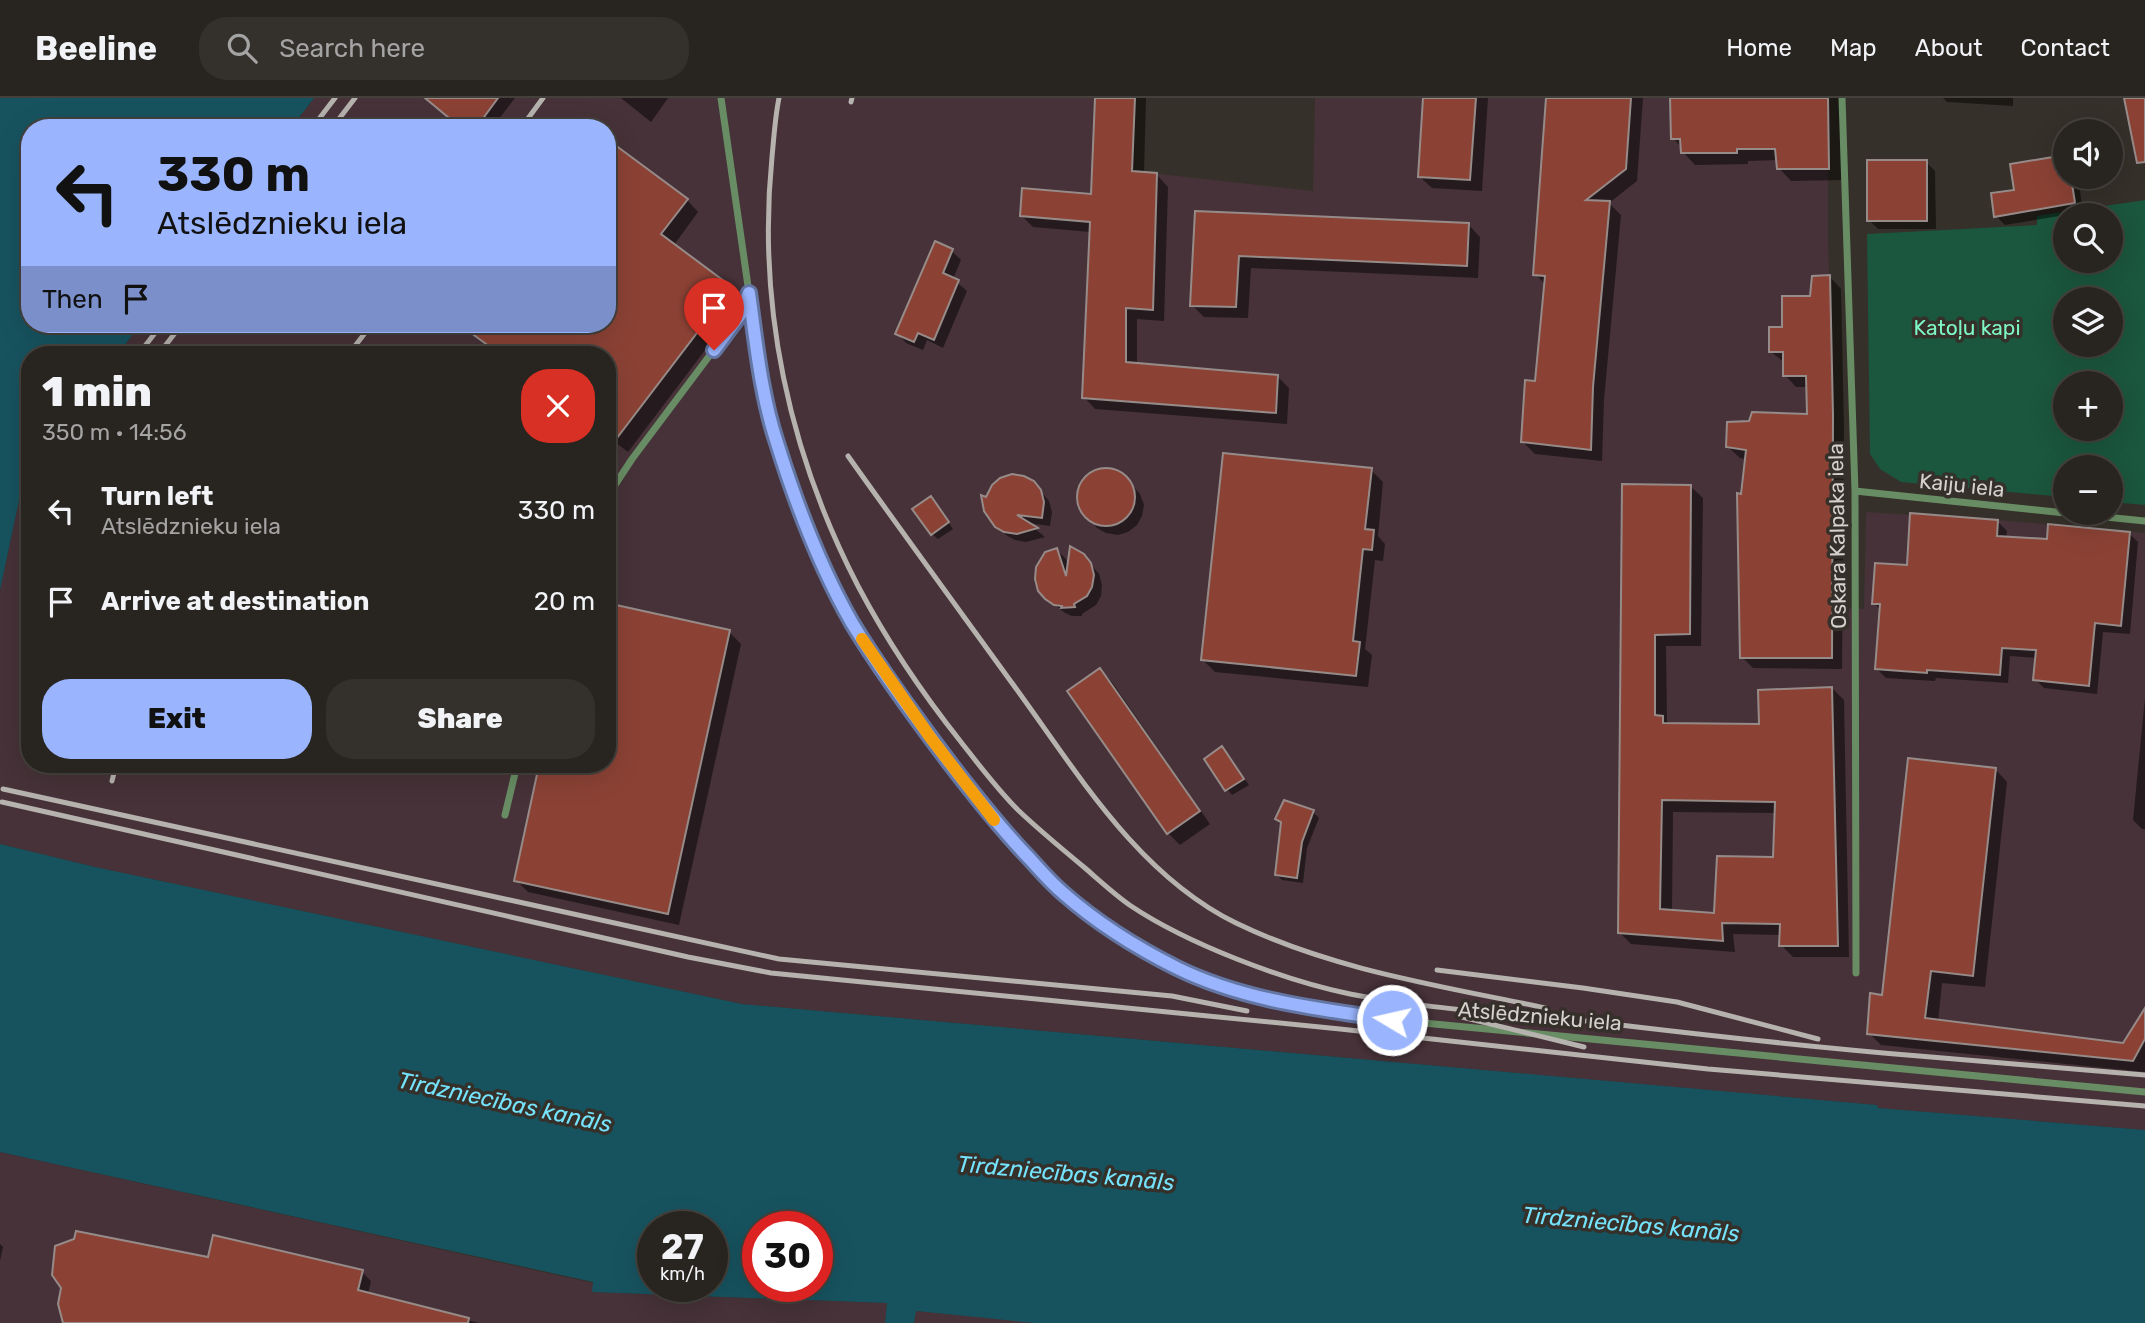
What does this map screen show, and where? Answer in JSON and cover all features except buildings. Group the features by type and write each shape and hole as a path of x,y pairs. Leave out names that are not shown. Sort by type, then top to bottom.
{"street":[{"name":"Atslēdznieku iela","path":"721,98 760,371 776,440 829,578 872,655 998,825 1061,892 1133,944 1179,969 1231,990 1305,1006 1392,1020 2145,1091"},
{"name":"Oskara Kalpaka iela","path":"1843,98 1855,491 1856,973"},
{"path":"616,483 740,315 749,293"},
{"name":"Kaiju iela","path":"1855,491 2053,512"},
{"name":"Kaiju iela","path":"2123,519 2145,521"},
{"path":"505,815 515,773"}],"shaded area":[{"path":"314,98 1135,98 1133,171 1313,191 1315,98 1828,98 1828,235 1833,416 1831,607 1864,609 1866,512 2145,533 2145,1130 742,1004 95,867 0,844 0,590 21,491 21,773 616,773 616,346 124,346 134,333 616,333 616,119 298,119"},
{"path":"0,1152 593,1283 593,1292 637,1294 637,1302 728,1302 728,1297 742,1298 742,1302 887,1303 885,1323 0,1323"},
{"path":"915,1311 1046,1323 914,1323"}],"green space":[{"name":"Katoļu kapi","path":"2145,200 2145,505 2123,503 2123,455 2053,455 2053,496 1901,482 1880,469 1870,454 1867,234 2037,225 2037,216 2053,214 2053,273 2123,273 2123,203"}],"water":[{"path":"0,98 314,98 298,119 21,119 21,333 134,333 124,346 21,346 21,491 0,590"},
{"name":"Tirdzniecības kanāls","path":"0,844 95,867 742,1004 2145,1130 2145,1323 1034,1323 916,1311 914,1323 885,1323 887,1303 833,1301 833,1211 742,1211 742,1298 728,1297 728,1211 637,1211 637,1294 592,1292 593,1282 0,1152"}],"railway":[{"path":"319,119 335,98"},
{"path":"339,119 355,98"},
{"path":"528,119 543,98"},
{"path":"779,98 769,213 769,268 774,323 797,431 813,484 834,535 858,586 893,647 981,768 1026,817 1125,902 1180,934 1237,959 1296,980 1350,994 1441,1008 1838,1049 2145,1075"},
{"path":"851,102 852,98"},
{"path":"145,346 155,333"},
{"path":"165,346 175,333"},
{"path":"355,346 365,333"},
{"path":"848,456 1085,784 1138,848 1168,877 1200,902 1236,923 1311,953 1388,975 1546,1008"},
{"path":"112,781 114,773"},
{"path":"3,789 779,959 1172,996 1247,1011"},
{"path":"2,802 688,957 771,973 1340,1029 1708,1069 2145,1106"},
{"path":"1437,970 1677,1002 1818,1039"},
{"path":"1458,1016 1584,1047"}],"slow traffic":[{"path":"862,639 930,737 994,820"}],"route":[{"path":"714,350 740,315 749,293 760,371 776,440 807,526 851,621 930,737 998,825 1061,892 1133,944 1179,969 1231,990 1305,1006 1392,1020"}]}
